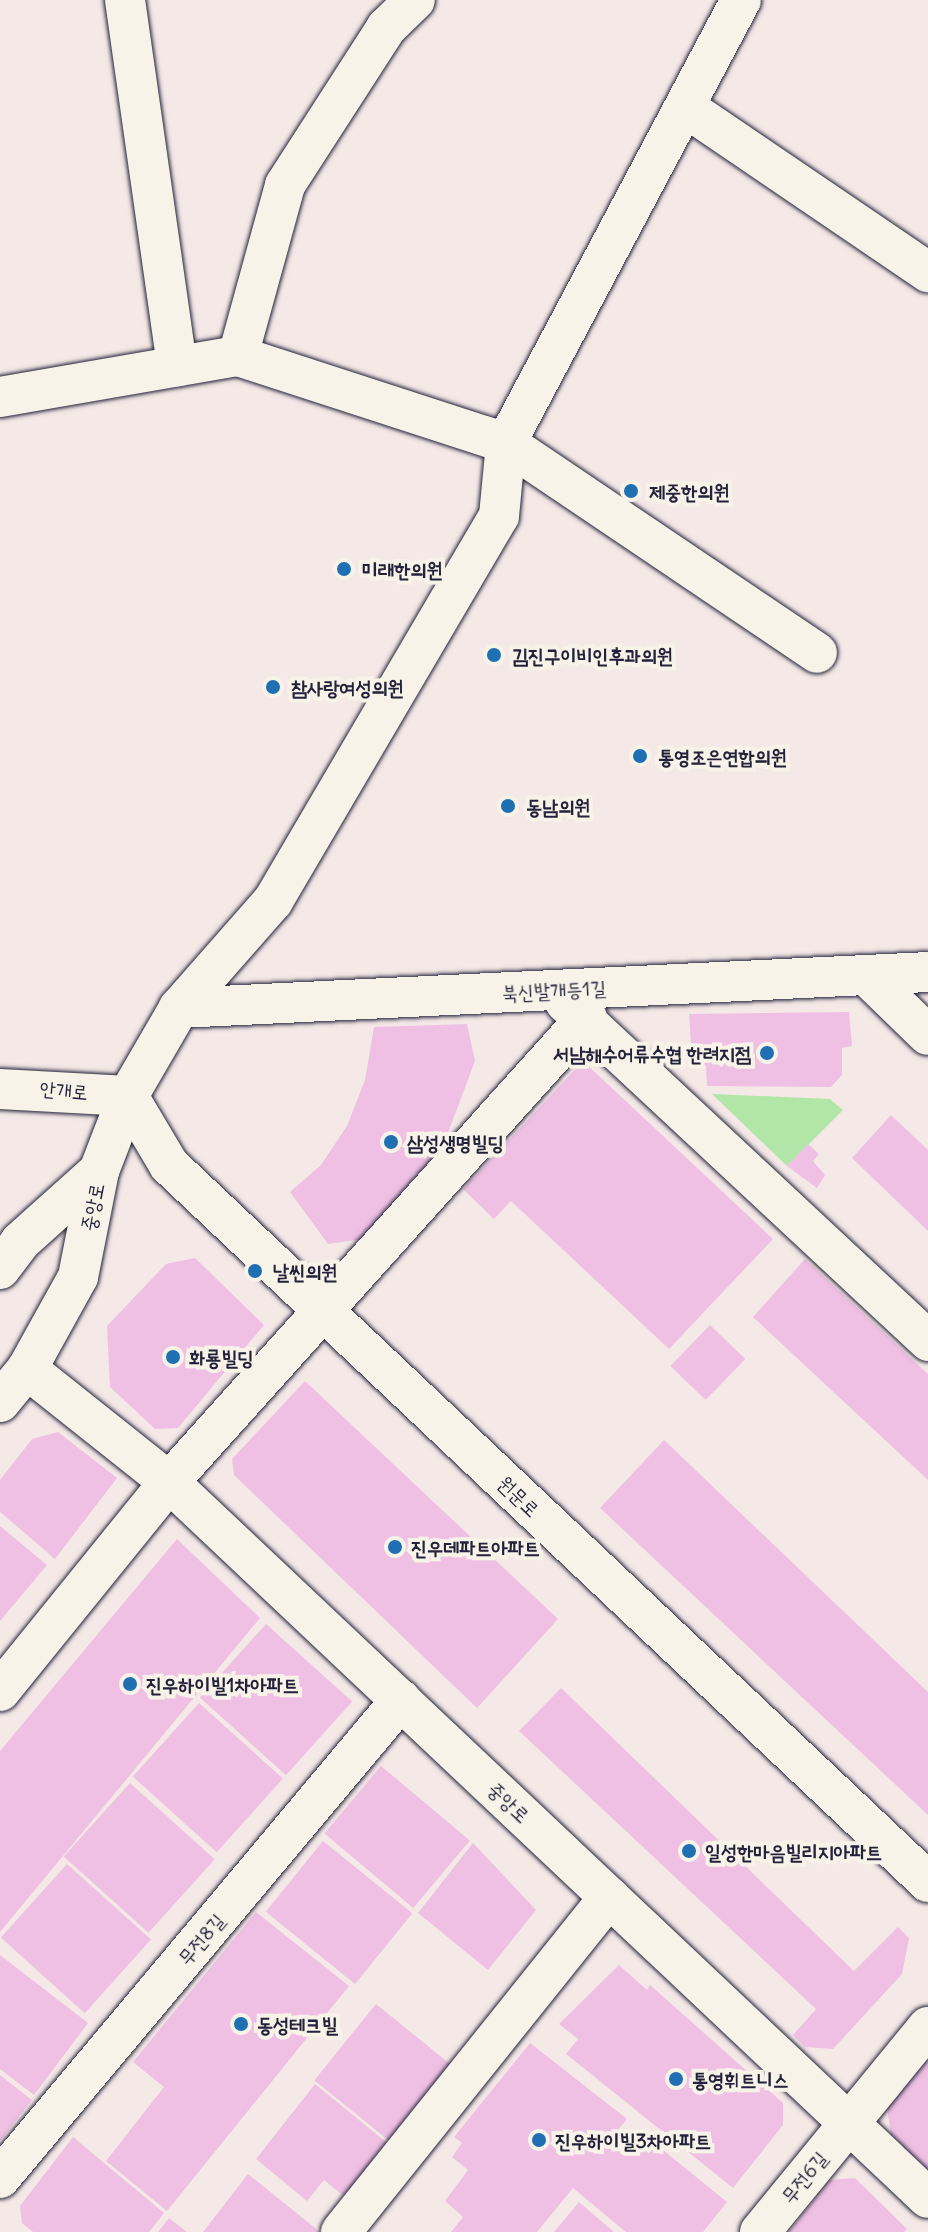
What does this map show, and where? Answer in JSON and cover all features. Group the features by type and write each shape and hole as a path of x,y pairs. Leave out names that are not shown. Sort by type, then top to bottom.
{"street":[{"path":"125,0 177,366"},
{"path":"238,356 285,185 386,28 415,0"},
{"path":"99,1171 128,1096 179,1008 273,901 499,516 506,443 741,0"},
{"path":"685,107 928,272"},
{"path":"0,397 238,356 506,443 817,653"},
{"name":"북신발개등1길","path":"179,1008 928,972"},
{"path":"866,975 928,1035"},
{"path":"548,990 587,1017 928,1341"},
{"path":"0,1691 169,1482 587,1017"},
{"name":"안개로","path":"0,1089 128,1096"},
{"name":"원문로","path":"128,1096 169,1165 324,1308 928,1882"},
{"name":"중앙로","path":"0,1269 20,1242 99,1171"},
{"name":"중앙로","path":"0,1402 27,1369 78,1277 99,1171"},
{"name":"중앙로","path":"27,1369 169,1482 848,2122"},
{"name":"무전8길","path":"0,2178 401,1700"},
{"path":"341,2232 609,1897"},
{"name":"무전6길","path":"760,2232 928,2027"},
{"path":"848,2122 928,2198"}],"green space":[{"path":"712,1094 830,1099 843,1110 787,1166"}],"building":[{"name":"서남해수어류수협 한려지점","path":"849,1012 852,1046 842,1048 842,1075 831,1087 707,1086 706,1066 692,1058 689,1014"},
{"name":"삼성생명빌딩","path":"467,1024 475,1061 439,1157 362,1239 328,1244 290,1192 321,1165 347,1126 365,1080 374,1027"},
{"path":"583,1061 773,1239 669,1349 511,1201 494,1219 463,1189"},
{"path":"891,1115 928,1150 928,1231 852,1158"},
{"path":"808,1144 819,1154 813,1161 825,1175 817,1188 787,1166"},
{"name":"화룡빌딩","path":"195,1258 264,1325 178,1428 155,1429 110,1387 107,1326 166,1264"},
{"path":"805,1259 928,1374 928,1480 753,1317"},
{"path":"710,1325 745,1359 706,1400 670,1366"},
{"name":"진우데파트아파트","path":"305,1381 558,1619 477,1708 234,1475 232,1459"},
{"path":"58,1432 117,1478 55,1559 0,1512 0,1480 32,1439"},
{"path":"664,1440 928,1692 928,1815 600,1508"},
{"path":"0,1526 47,1565 0,1621"},
{"name":"진우하이빌1차아파트","path":"177,1539 260,1618 0,1932 0,1751"},
{"path":"266,1624 352,1702 286,1775 200,1698"},
{"name":"일성한마음빌리지아파트","path":"561,1688 854,1971 898,1927 909,1938 902,1974 833,2049 805,2047 793,2035 816,2009 519,1731"},
{"path":"199,1703 283,1779 217,1852 133,1777"},
{"path":"381,1766 470,1841 413,1908 324,1833"},
{"path":"130,1783 215,1859 148,1933 64,1857"},
{"path":"323,1841 412,1913 355,1984 266,1912"},
{"path":"473,1843 536,1910 488,1970 418,1913"},
{"path":"67,1864 151,1940 85,2013 1,1938"},
{"name":"동성테크빌","path":"256,1912 349,1986 167,2211 106,2161 164,2087 133,2062"},
{"path":"0,1955 88,2023 34,2095 0,2069"},
{"name":"통영휘트니스","path":"619,1965 647,1990 650,1985 783,2103 783,2125 733,2188 566,2054 578,2039 559,2024"},
{"path":"376,2004 453,2066 391,2142 314,2080"},
{"name":"진우하이빌3차아파트","path":"530,2043 627,2119 613,2136 629,2148 642,2133 727,2202 703,2232 626,2232 573,2188 537,2232 451,2232 463,2217 445,2201 468,2170 452,2157 462,2143 454,2137"},
{"path":"923,2058 928,2063 928,2171 891,2137 886,2098"},
{"path":"0,2075 32,2100 0,2141"},
{"path":"315,2084 392,2147 350,2201 324,2180 307,2201 256,2159"},
{"path":"73,2137 164,2213 149,2232 33,2232 22,2223 20,2206"},
{"path":"248,2174 320,2232 203,2232"},
{"path":"855,2178 907,2229 904,2232 789,2232 830,2180"},
{"path":"579,2202 614,2232 554,2232"},
{"path":"169,2218 187,2232 158,2232"}],"place":[{"name":"제중한의원","path":"631,491"},
{"name":"미래한의원","path":"344,569"},
{"name":"김진구이비인후과의원","path":"494,655"},
{"name":"참사랑여성의원","path":"273,687"},
{"name":"통영조은연합의원","path":"640,756"},
{"name":"동남의원","path":"508,806"},
{"name":"서남해수어류수협 한려지점","path":"767,1053"},
{"name":"삼성생명빌딩","path":"391,1142"},
{"name":"날씬의원","path":"255,1271"},
{"name":"화룡빌딩","path":"173,1357"},
{"name":"진우데파트아파트","path":"395,1547"},
{"name":"진우하이빌1차아파트","path":"130,1684"},
{"name":"일성한마음빌리지아파트","path":"689,1851"},
{"name":"동성테크빌","path":"241,2024"},
{"name":"통영휘트니스","path":"676,2079"},
{"name":"진우하이빌3차아파트","path":"539,2140"}]}
